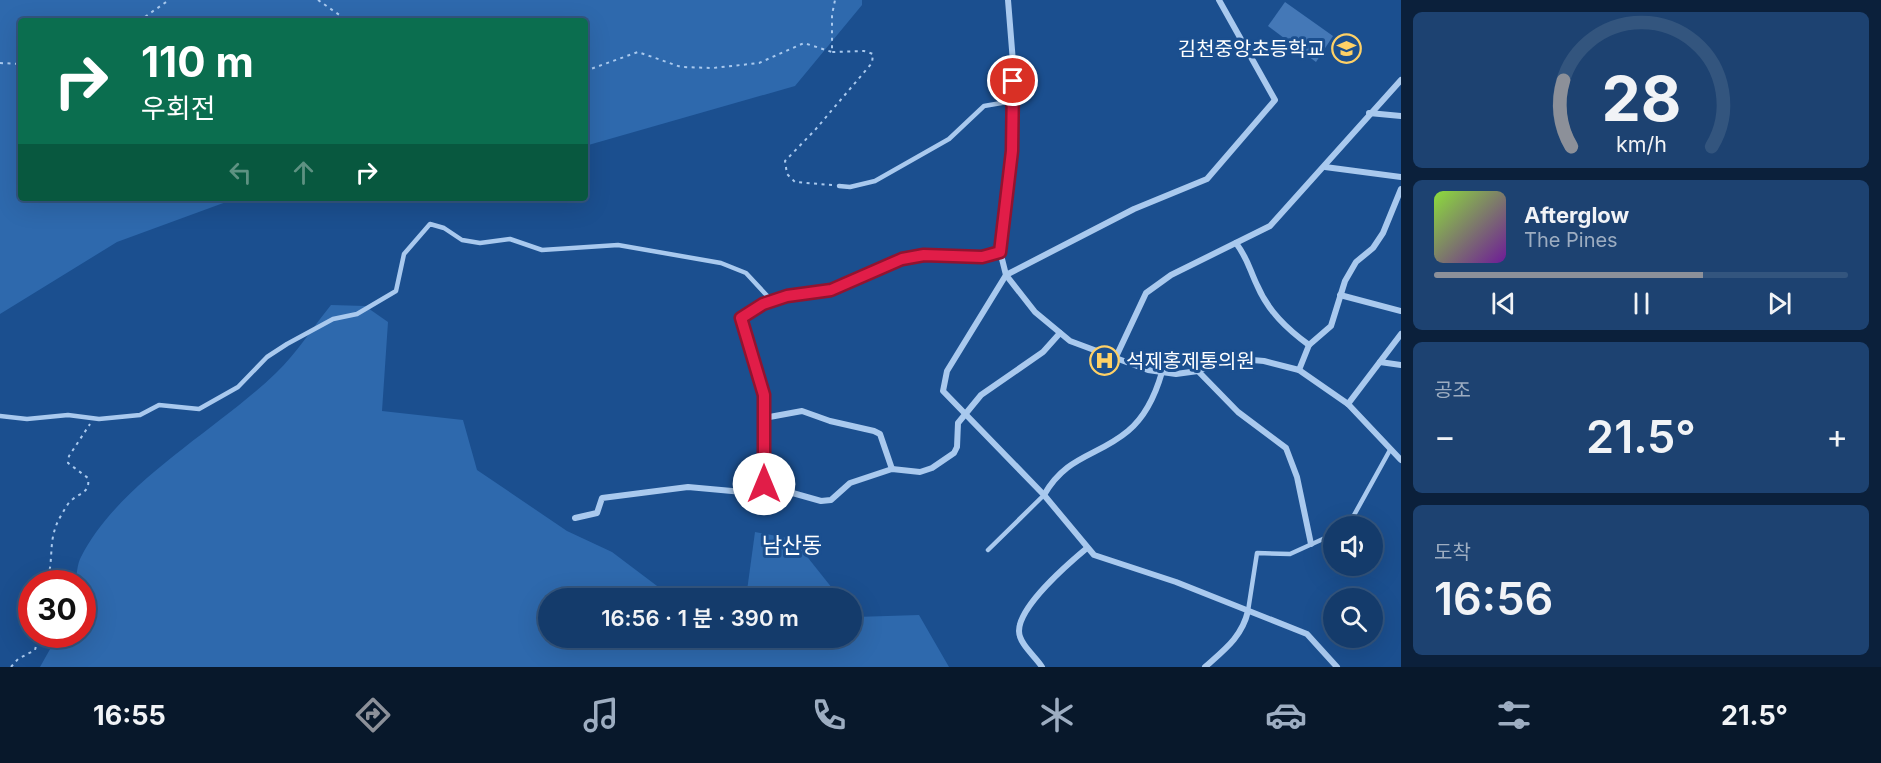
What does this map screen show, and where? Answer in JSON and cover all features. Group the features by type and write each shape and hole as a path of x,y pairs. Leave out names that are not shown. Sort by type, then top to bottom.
{"street":[{"path":"1008,0 1013,101 1012,151 1000,252 1006,275 1035,312 1070,341 1162,372 1176,374 1198,371 1229,358 1264,361 1299,370 1348,404 1401,459"},
{"path":"1219,0 1275,100 1207,179 1134,208 1006,275 947,370 943,391 1044,495 1094,555 1176,582 1307,634 1337,667"},
{"path":"1115,358 1146,293 1171,275 1270,226 1401,80"},
{"path":"1369,113 1401,116"},
{"path":"1325,167 1401,177"},
{"path":"1299,370 1309,345 1331,326 1344,281 1356,262 1373,248 1383,233 1401,189"},
{"path":"1236,243 1250,263 1262,295 1277,318 1309,345"},
{"path":"575,518 597,513 602,498 617,495 661,493 688,487 754,493 764,484 764,395 741,318 772,301 831,290 902,259 924,255 982,257 1000,252"},
{"path":"1340,295 1401,311"},
{"path":"759,488 789,492 821,501 831,500 850,483 892,469 920,472 947,460 957,447 958,423 964,413 992,385 1043,352 1060,333"},
{"path":"1348,404 1401,334"},
{"path":"1380,362 1401,365"},
{"path":"1198,371 1238,412 1286,448 1297,477 1311,544"},
{"path":"1044,495 1062,471 1080,457 1128,431 1157,390 1162,372"},
{"path":"764,418 802,411 830,421 874,431 880,434 892,469"},
{"path":"1042,667 1022,640 1019,630 1027,611 1063,568 1087,548"},
{"path":"1205,667 1236,638 1244,627 1248,611"}],"lane":[{"path":"839,186 875,182 949,139 984,106 1013,101"},
{"path":"0,416 27,419 68,415 99,419 140,415 159,405 189,409 206,406 238,387 267,357 287,344 327,322 357,314 396,291 404,254 430,224 444,228 462,240 480,243 510,239 542,250 618,246 721,263 746,273 772,301"},
{"path":"1354,516 1390,450"},
{"path":"988,550 1044,495"},
{"path":"1248,611 1257,553 1290,554 1323,539"}],"path":[{"path":"143,18 169,0"},
{"path":"318,0 344,18"},
{"path":"832,52 832,15 835,0"},
{"path":"588,69 638,52 681,68 713,68 759,63 804,43 832,52 864,51 873,54 872,63 815,130 785,161 787,174 795,182 839,186"},
{"path":"0,63 18,64"},
{"path":"50,570 53,562 50,543 59,519 71,500 85,493 89,485 88,478 68,463 69,456 88,428 89,417"},
{"path":"11,667 18,658 36,648"}],"shaded area":[{"path":"0,0 862,0 862,5 795,86 588,145 588,18 18,18 18,201 229,201 117,242 0,314"},
{"path":"331,305 365,306 388,322 382,411 463,420 477,470 567,531 612,552 660,588 538,588 538,648 862,648 862,617 919,615 949,667 40,667 51,648 96,648 96,570 77,570 80,560 98,530 143,481 252,394 284,365"},
{"path":"755,532 793,539 832,588 747,588"}],"building":[{"path":"1285,2 1333,36 1316,62 1268,26"}],"place":[{"name":"김천중앙초등학교","path":"1346,49"},
{"name":"석제홍제통의원","path":"1105,361"}],"district":[{"name":"남산동","path":"792,545"}],"route":[{"path":"764,484 764,395 741,318 763,304 787,296 831,290 902,259 924,255 982,257 1000,252 1012,151 1013,81"}]}
